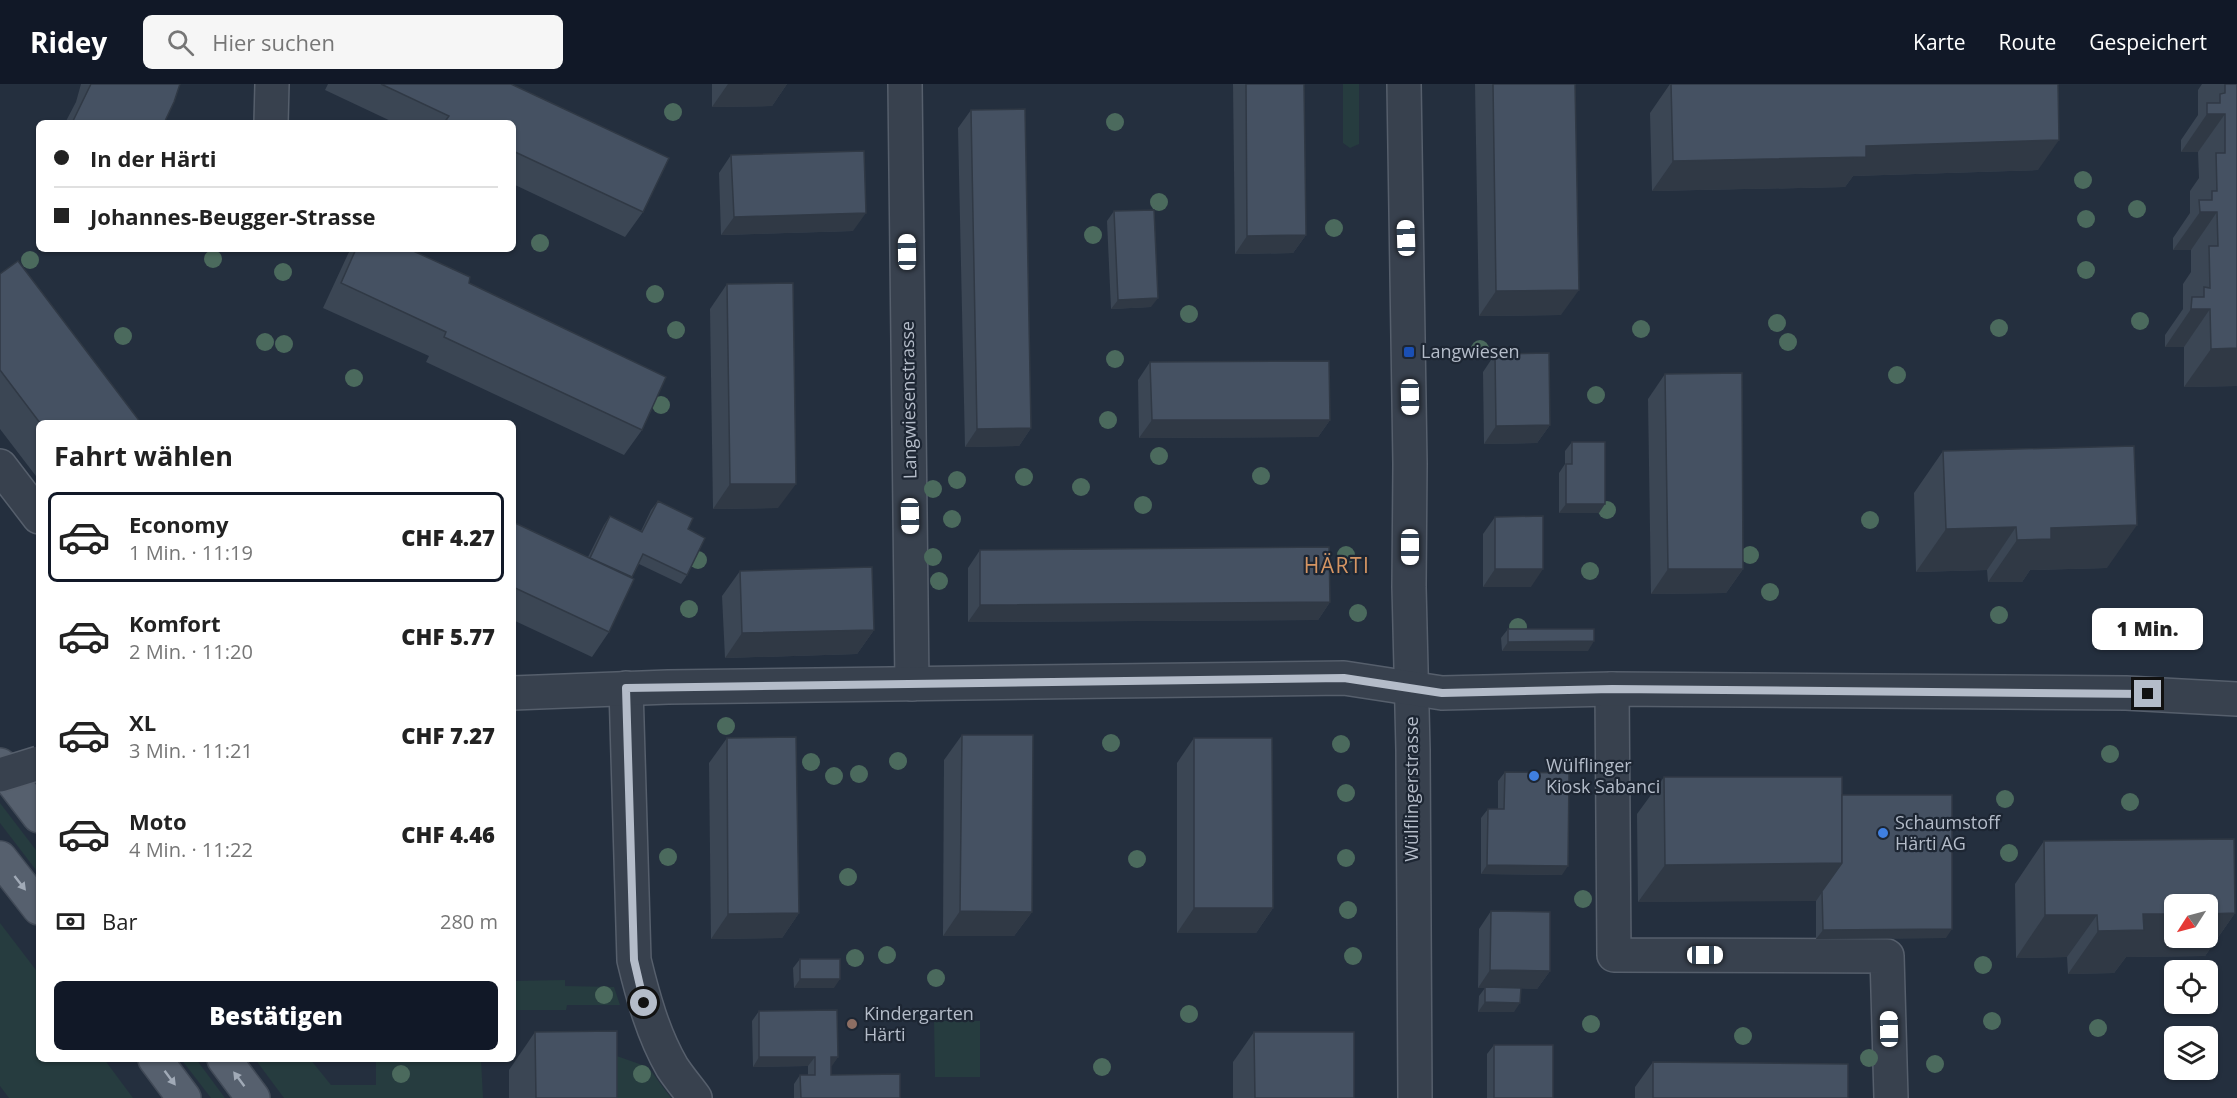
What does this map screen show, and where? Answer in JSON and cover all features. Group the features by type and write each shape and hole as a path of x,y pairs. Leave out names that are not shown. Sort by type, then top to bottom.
{"main road":[{"path":"0,765 36,812"},
{"path":"0,858 36,904"},
{"path":"157,1062 184,1098"},
{"path":"226,1062 253,1098"}],"street":[{"path":"271,120 272,84"},
{"name":"Langwiesenstrasse","path":"905,84 912,684"},
{"name":"Wülflingerstrasse","path":"1404,84 1409,363 1409,587 1412,688 1415,1098"},
{"path":"0,466 36,513"},
{"path":"516,693 626,688 1344,678 1442,693 1612,689 2126,693 2237,699"},
{"path":"626,688 634,960 644,1003 661,1045 673,1068 695,1098"},
{"path":"1612,689 1614,955 1887,956 1890,1098"},
{"path":"0,775 36,764"}],"green space":[{"path":"1343,84 1359,84 1359,144 1350,148 1343,143"},
{"path":"0,803 36,850 36,870 0,823"},
{"path":"0,923 36,970 36,1062 106,1062 133,1098 9,1098 0,1086"},
{"path":"565,980 565,986 614,987 620,1005 567,1005 566,1010 516,1010 516,981"},
{"path":"934,1021 980,1021 980,1077 935,1077"},
{"path":"611,1054 648,1067 671,1098 596,1098"},
{"path":"183,1062 198,1062 225,1098 211,1098"},
{"path":"257,1062 312,1062 331,1085 376,1085 376,1062 481,1062 483,1098 284,1098"}],"building":[{"path":"91,84 180,84 165,120 73,120"},
{"path":"381,84 511,84 669,158 643,212 516,152 516,120 446,120 449,116"},
{"path":"1246,84 1304,84 1306,235 1247,236"},
{"path":"1493,84 1575,84 1579,290 1496,291"},
{"path":"1671,84 2058,84 2059,140 1866,146 1866,157 1673,161"},
{"path":"2225,84 2237,84 2237,348 2211,349 2210,309 2191,309 2192,297 2204,297 2204,287 2210,288 2209,246 2218,246 2217,212 2200,212 2199,200 2212,200 2212,191 2217,191 2216,153 2225,153 2225,114 2207,114 2207,103 2220,103 2220,94 2225,93"},
{"path":"1025,109 1031,428 977,429 971,110"},
{"path":"864,151 866,213 734,217 731,155"},
{"path":"1154,210 1158,298 1118,300 1114,211"},
{"path":"355,252 416,252 470,277 469,283 666,377 642,430 444,337 446,332 341,283"},
{"path":"18,261 139,420 38,420 0,370 0,274"},
{"path":"793,283 796,484 730,484 727,284"},
{"path":"1549,353 1550,425 1496,426 1495,354"},
{"path":"1329,361 1330,420 1152,420 1150,362"},
{"path":"1742,373 1743,569 1668,569 1665,374"},
{"path":"1572,442 1605,442 1605,504 1566,504 1566,464 1572,464"},
{"path":"2134,446 2137,525 2051,528 2051,539 2017,540 2016,527 1946,529 1943,451"},
{"path":"658,501 693,518 688,529 705,538 687,575 643,554 632,577 590,558 610,516 642,532"},
{"path":"1543,516 1543,569 1495,569 1495,517"},
{"path":"516,523 634,579 609,632 516,588"},
{"path":"1329,547 1330,602 980,605 980,550"},
{"path":"872,567 874,630 742,633 740,571"},
{"path":"1508,629 1594,629 1594,641 1508,642"},
{"path":"962,735 1033,735 1032,912 960,911"},
{"path":"796,737 799,913 728,914 727,738"},
{"path":"1194,738 1272,738 1273,908 1194,908"},
{"path":"1505,772 1569,773 1568,866 1487,865 1488,809 1504,809"},
{"path":"1664,777 1842,777 1842,863 1665,865"},
{"path":"1842,795 1952,795 1952,929 1823,930 1822,891 1842,863"},
{"path":"2234,839 2235,913 2218,914 2218,894 2164,894 2164,914 2143,914 2144,930 2098,931 2097,915 2045,915 2044,841"},
{"path":"1491,911 1550,912 1550,971 1490,970"},
{"path":"800,959 840,959 840,979 800,979"},
{"path":"1485,987 1521,988 1520,1003 1485,1002"},
{"path":"837,1010 838,1057 831,1057 831,1075 900,1074 900,1098 801,1098 800,1075 815,1075 815,1057 759,1057 759,1011"},
{"path":"617,1031 617,1098 536,1098 535,1032"},
{"path":"1254,1032 1354,1032 1354,1098 1255,1098"},
{"path":"1494,1045 1553,1045 1553,1098 1494,1098"},
{"path":"1653,1062 1848,1064 1848,1098 1653,1098"}],"place":[{"name":"Langwiesen","path":"1409,352"},
{"name":"Wülflinger Kiosk Sabanci","path":"1534,776"},
{"name":"Schaumstoff Härti AG","path":"1883,833"},
{"name":"Kindergarten Härti","path":"852,1024"}],"district":[{"name":"HÄRTI","path":"1337,566"}],"route":[{"path":"644,1003 634,960 626,688 1344,678 1442,693 1612,689 2148,694"}]}
